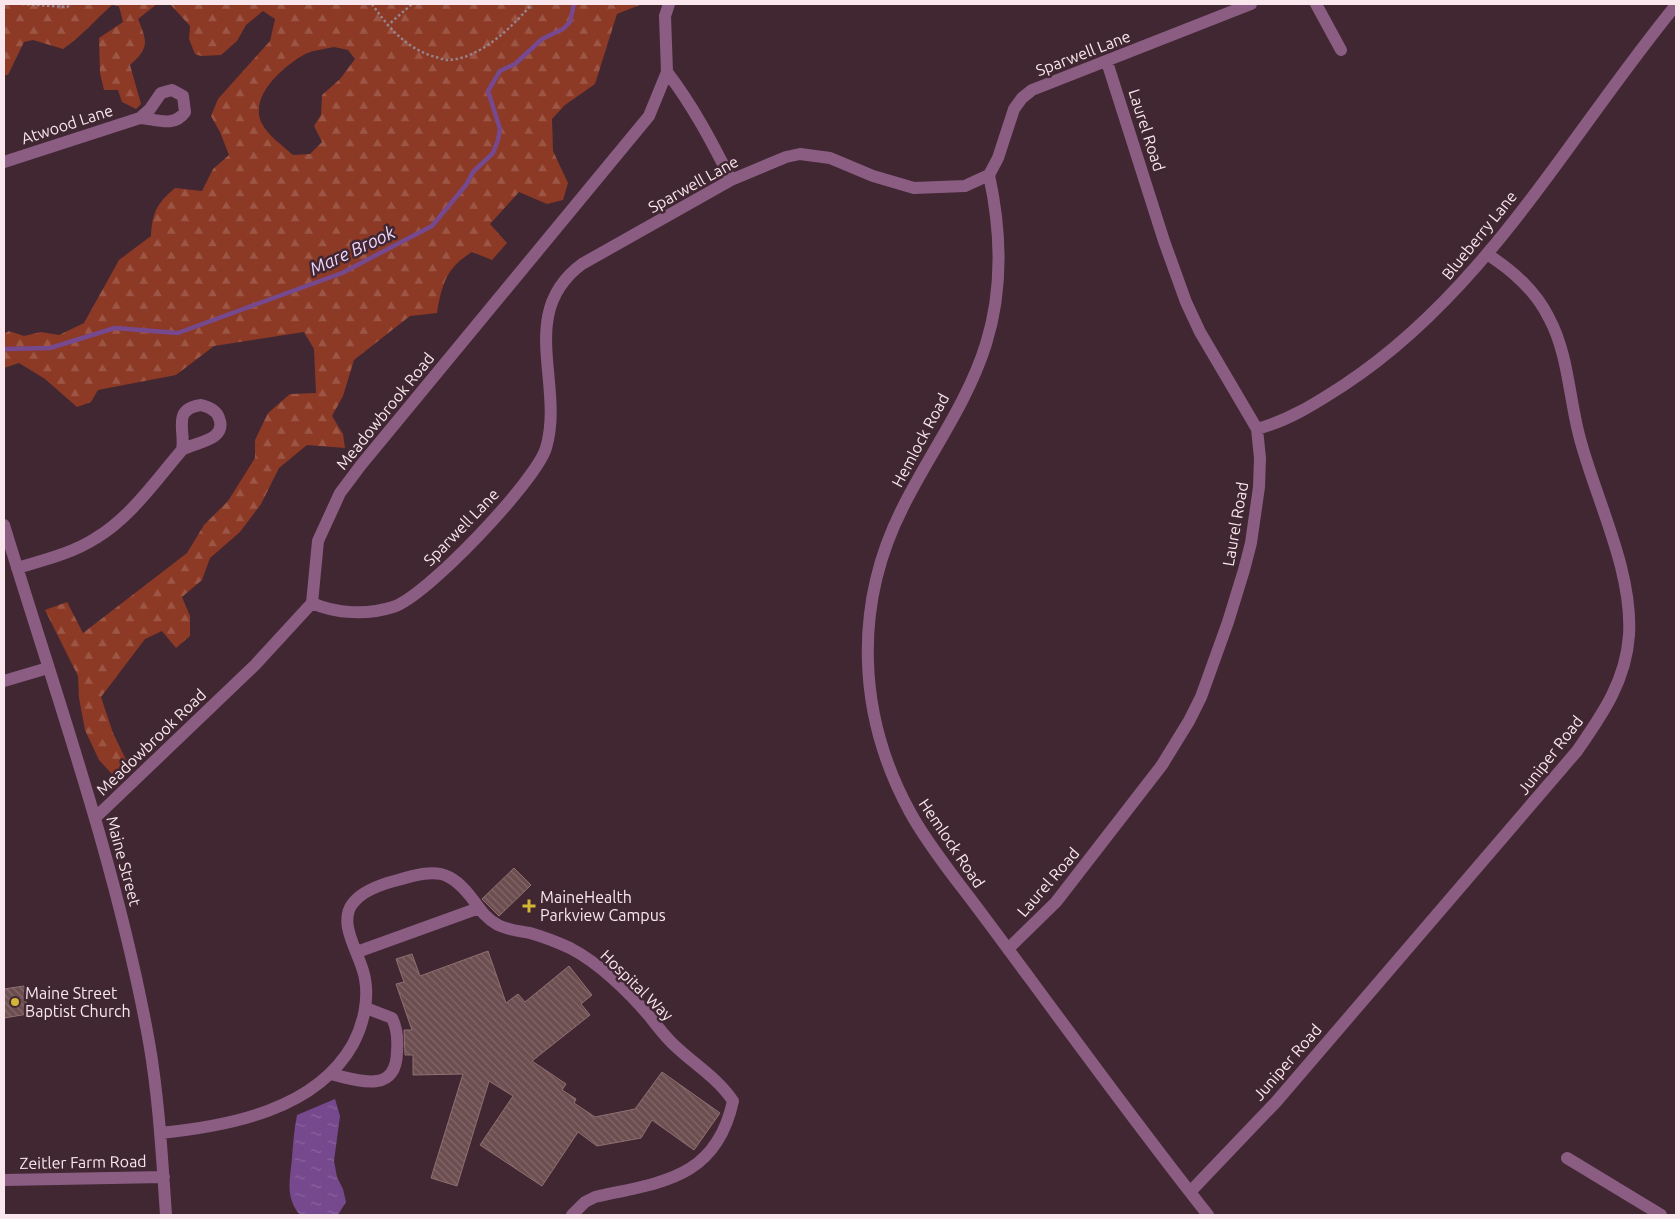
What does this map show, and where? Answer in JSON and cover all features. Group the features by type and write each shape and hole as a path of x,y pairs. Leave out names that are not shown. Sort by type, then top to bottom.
{"street":[{"name":"Meadowbrook Road","path":"96,817 255,665 312,603 318,541 340,493 361,465 649,116 667,72 665,16 669,4"},
{"name":"Sparwell Lane","path":"312,603 327,610 342,612 369,611 394,607 405,602 425,587 453,560 519,490 534,471 546,449 551,423 545,333 550,306 562,282 582,264 732,180 772,161 800,154 830,158 873,176 914,188 965,186 989,175 998,158 1008,122 1022,98 1032,90 1251,4"},
{"path":"1316,4 1340,50"},
{"name":"Blueberry Lane","path":"1257,429 1290,419 1312,406 1384,357 1422,325 1487,254 1640,49 1676,4"},
{"name":"Laurel Road","path":"1008,950 1056,902 1162,765 1197,705 1228,622 1251,543 1260,458 1257,429 1200,332 1186,302 1164,241 1107,62"},
{"path":"667,72 697,116 732,180"},
{"name":"Atwood Lane","path":"4,162 140,118"},
{"name":"Hemlock Road","path":"989,175 997,212 997,289 993,317 976,370 902,508 883,556 870,610 866,638 867,666 877,727 896,785 928,842 1155,1150 1208,1215"},
{"name":"Juniper Road","path":"1190,1192 1276,1102 1577,751 1606,710 1625,662 1629,635 1628,605 1622,574 1584,454 1556,334 1533,292 1507,267 1487,254"},
{"path":"17,568 77,548 109,529 122,518 182,450"},
{"name":"Maine Street","path":"4,524 96,817 137,982 149,1044 160,1133 166,1215"},
{"path":"4,681 48,668"},
{"name":"Hospital Way","path":"160,1133 218,1125 268,1111 312,1088 331,1074 346,1055 359,1033 366,1008 365,979 350,934 347,918 352,904 361,894 385,883 422,873 436,872 452,877 485,916 498,925 542,936 571,949 585,958 624,991 670,1042 694,1064 722,1084 733,1101 729,1116 718,1140 692,1169 668,1180 595,1197 585,1202 572,1215"},
{"path":"356,952 479,908"},
{"path":"331,1074 366,1082 384,1079 392,1073 397,1065 396,1025 392,1018 366,1008"},
{"path":"1568,1158 1661,1215"},
{"name":"Zeitler Farm Road","path":"4,1180 164,1177"}],"path":[{"path":"22,4 67,7 72,4"},
{"path":"372,4 387,26 417,51 447,60 475,53 513,27 532,4"},
{"path":"387,26 412,4"}],"green space":[{"path":"4,4 157,4 138,19 145,44 141,54 130,65 141,104 136,109 122,102 118,90 104,90 100,73 99,38 123,22 119,6 112,5 63,49 33,40 24,42 8,75 4,75"},
{"path":"170,4 642,4 617,14 595,84 565,105 552,119 553,151 568,183 563,200 547,204 519,192 490,224 507,243 492,260 472,252 463,258 456,264 443,285 437,313 410,316 354,360 343,396 332,416 343,434 345,448 307,445 279,468 261,504 240,532 210,558 202,580 182,597 190,616 190,636 176,648 162,631 145,639 101,697 113,733 128,764 112,774 99,760 85,730 79,698 78,676 45,610 67,602 83,633 187,553 204,525 228,501 255,458 255,440 268,413 290,394 316,393 314,349 304,332 214,346 176,375 98,390 91,402 77,407 45,379 19,363 4,368 4,334 9,331 24,336 41,332 59,335 84,323 119,260 151,236 154,215 164,199 175,188 202,191 213,169 229,155 211,116 218,99 270,41 275,19 263,11 246,25 237,41 221,55 201,56 195,54 189,39 190,26","holes":["334,47 348,50 355,59 340,79 322,95 321,115 314,126 322,142 310,154 293,155 263,126 259,114 259,105 263,95 268,86 283,70 307,53"]}],"water":[{"path":"335,1099 340,1116 334,1161 337,1177 343,1189 346,1202 338,1215 300,1215 290,1195 297,1115"}],"building":[{"path":"514,868 531,885 499,916 482,899"},
{"name":"MaineHealth Parkview Campus","path":"488,951 506,1003 518,994 525,1002 569,966 592,995 581,1004 590,1015 532,1061 566,1084 562,1090 576,1099 574,1103 595,1117 635,1109 662,1072 720,1113 694,1150 652,1120 641,1138 597,1146 578,1132 542,1186 480,1145 513,1096 489,1081 457,1186 431,1178 463,1074 413,1075 413,1055 405,1055 404,1030 412,1030 396,984 404,982 396,959 412,954 420,976"},
{"name":"Maine Street Baptist Church","path":"24,986 28,1014 4,1018 4,989"}],"waterway":[{"name":"Mare Brook","path":"4,349 50,348 115,328 178,333 342,273 432,226 466,185 473,172 493,153 500,129 488,91 500,71 515,64 542,39 563,29 570,22 574,4"}],"place":[{"name":"MaineHealth Parkview Campus","path":"529,906"},
{"name":"Maine Street Baptist Church","path":"15,1002"}]}
